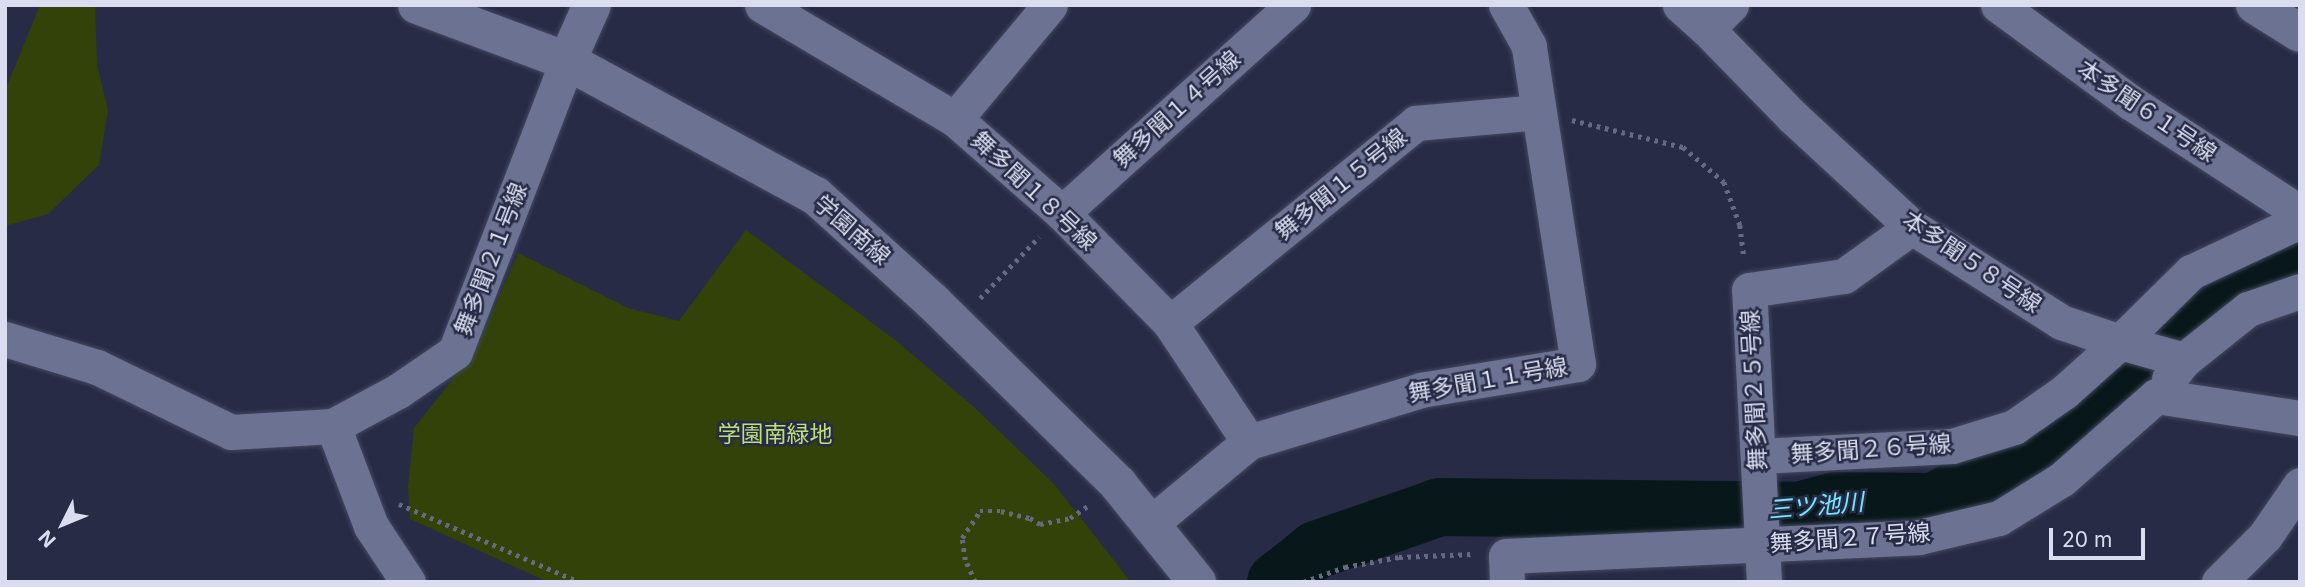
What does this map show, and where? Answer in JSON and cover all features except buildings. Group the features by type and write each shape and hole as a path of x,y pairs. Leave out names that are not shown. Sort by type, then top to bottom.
{"street":[{"name":"学園南線","path":"417,5 567,61 816,196 955,324 1118,484 1197,582"},
{"path":"567,61 592,5"},
{"name":"舞多聞１８号線","path":"762,5 956,119 1062,213 1170,323 1249,442"},
{"path":"956,119 1050,5"},
{"name":"舞多聞１４号線","path":"1062,213 1293,5"},
{"name":"舞多聞１１号線","path":"1159,536 1249,442 1421,390 1578,364 1529,46 1506,5"},
{"name":"本多聞５８号線","path":"1680,5 1719,17 1794,118 1912,227 2062,322 2184,360"},
{"name":"本多聞６１号線","path":"1998,5 2130,102 2300,213"},
{"path":"2255,5 2300,33"},
{"name":"舞多聞２１号線","path":"5,339 97,367 158,399 231,432 333,426 398,391 455,352 567,61"},
{"name":"舞多聞１５号線","path":"1170,323 1416,122 1539,113"},
{"path":"2120,342 2191,272 2300,221"},
{"name":"舞多聞２５号線","path":"1764,582 1749,290 1844,276 1912,227"},
{"name":"舞多聞２７号線","path":"1506,569 1762,544 1919,537 1999,518 2063,479 2156,396 2184,360 2248,309 2300,290"},
{"name":"舞多聞２６号線","path":"1759,456 1952,446 2014,427 2064,392 2120,342"},
{"path":"2156,396 2300,418"},
{"path":"333,426 371,526 408,582"},
{"path":"2219,582 2265,536 2300,485"}],"path":[{"path":"1539,113 1683,147 1724,182 1740,226 1749,290"},
{"path":"955,324 1062,213"},
{"path":"975,582 965,560 962,538 980,511 1001,511 1030,518 1040,524 1070,518 1118,484"},
{"path":"357,486 579,582"},
{"path":"1303,582 1345,567 1398,557 1447,553 1506,569"}],"green space":[{"path":"40,5 95,5 97,65 108,110 99,165 48,214 5,226 5,91"},
{"name":"学園南緑地","path":"746,230 894,339 975,408 1054,484 1131,582 548,582 410,519 408,487 414,428 476,350 518,253 628,308 679,321"}],"waterway":[{"name":"三ツ池川","path":"1276,582 1316,550 1440,507 1798,511 1835,501 1934,502 2071,427 2180,325 2300,264"}]}
